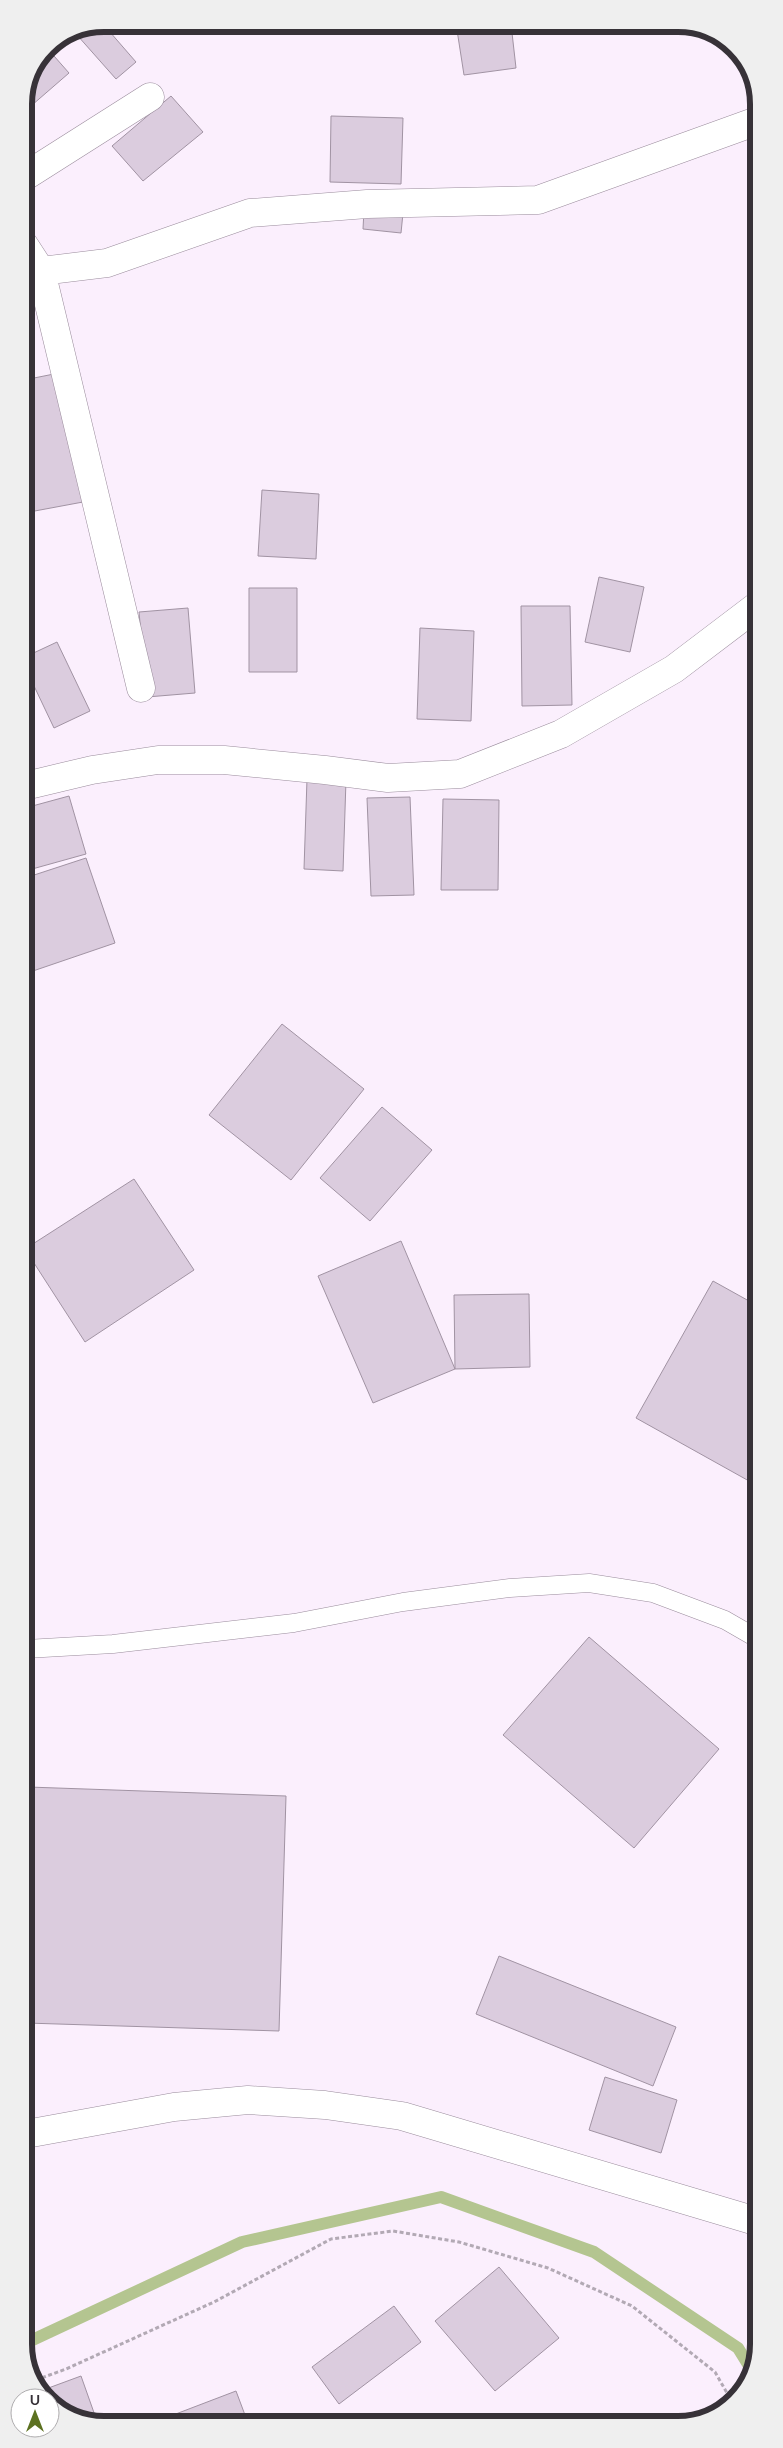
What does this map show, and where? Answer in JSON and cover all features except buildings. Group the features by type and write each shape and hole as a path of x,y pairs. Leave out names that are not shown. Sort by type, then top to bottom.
{"street":[{"path":"32,173 150,97"},
{"path":"32,259 107,264 250,213 367,204 538,200 751,123"},
{"path":"32,267 141,688"},
{"path":"32,784 92,770 158,760 224,760 388,778 460,774 561,734 674,669 751,611"},
{"path":"32,2133 174,2107 248,2100 325,2105 402,2116 751,2220"}],"lane":[{"path":"32,1648 114,1644 265,1626 403,1602 510,1588 589,1583 653,1593 726,1620 751,1635"}],"path":[{"path":"41,2378 66,2370 214,2302 331,2239 393,2231 459,2242 548,2268 632,2306 715,2372 728,2395"}],"waterway":[{"path":"32,2340 242,2242 441,2197 594,2252 738,2348 748,2364"}]}
